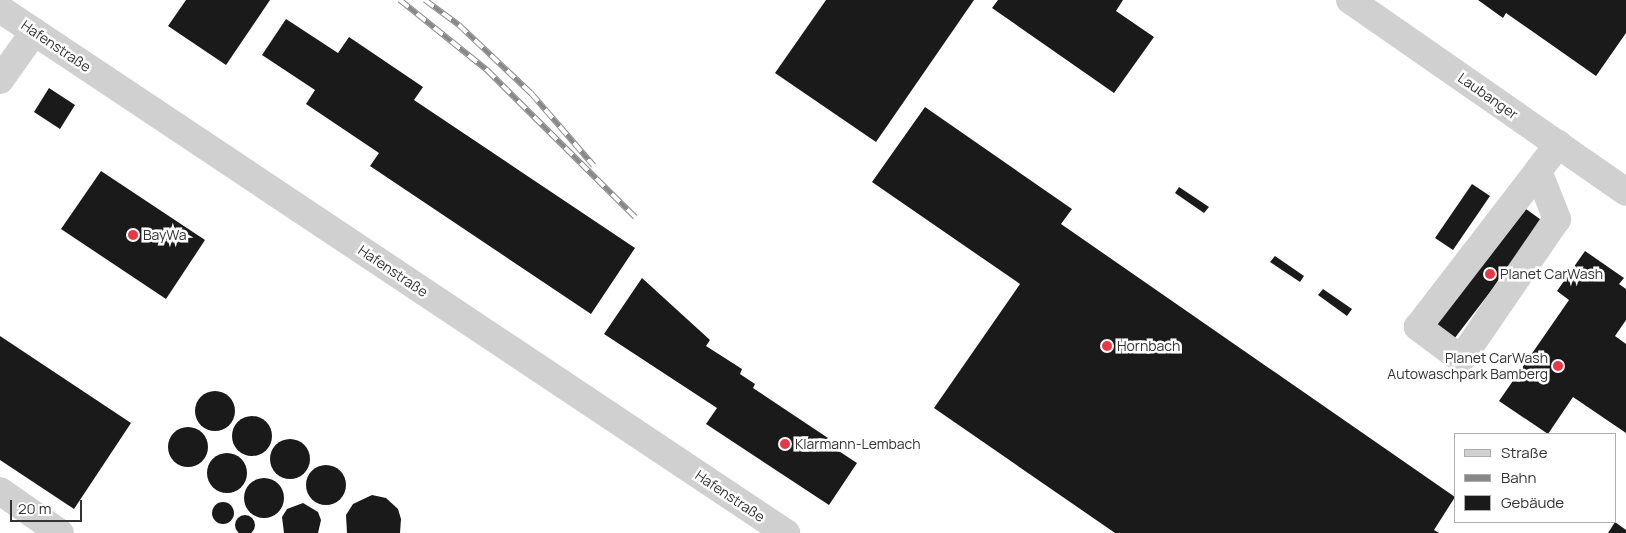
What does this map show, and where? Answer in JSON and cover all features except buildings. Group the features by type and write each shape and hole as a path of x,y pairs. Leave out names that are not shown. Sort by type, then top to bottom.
{"street":[{"name":"Laubanger","path":"1350,0 1626,192"},
{"name":"Hafenstraße","path":"0,9 786,533"},
{"path":"0,80 34,32"},
{"path":"1538,170 1557,219 1461,359 1418,326 1538,170 1558,144"},
{"path":"0,490 60,533"}],"railway":[{"path":"400,0 487,70 635,217"},
{"path":"425,0 459,25 531,93 594,166"}],"place":[{"name":"BayWa","path":"133,235"},
{"name":"Planet CarWash","path":"1490,274"},
{"name":"Hornbach","path":"1107,346"},
{"name":"Planet CarWash Autowaschpark Bamberg","path":"1558,366"},
{"name":"Klarmann-Lembach","path":"785,444"}]}
